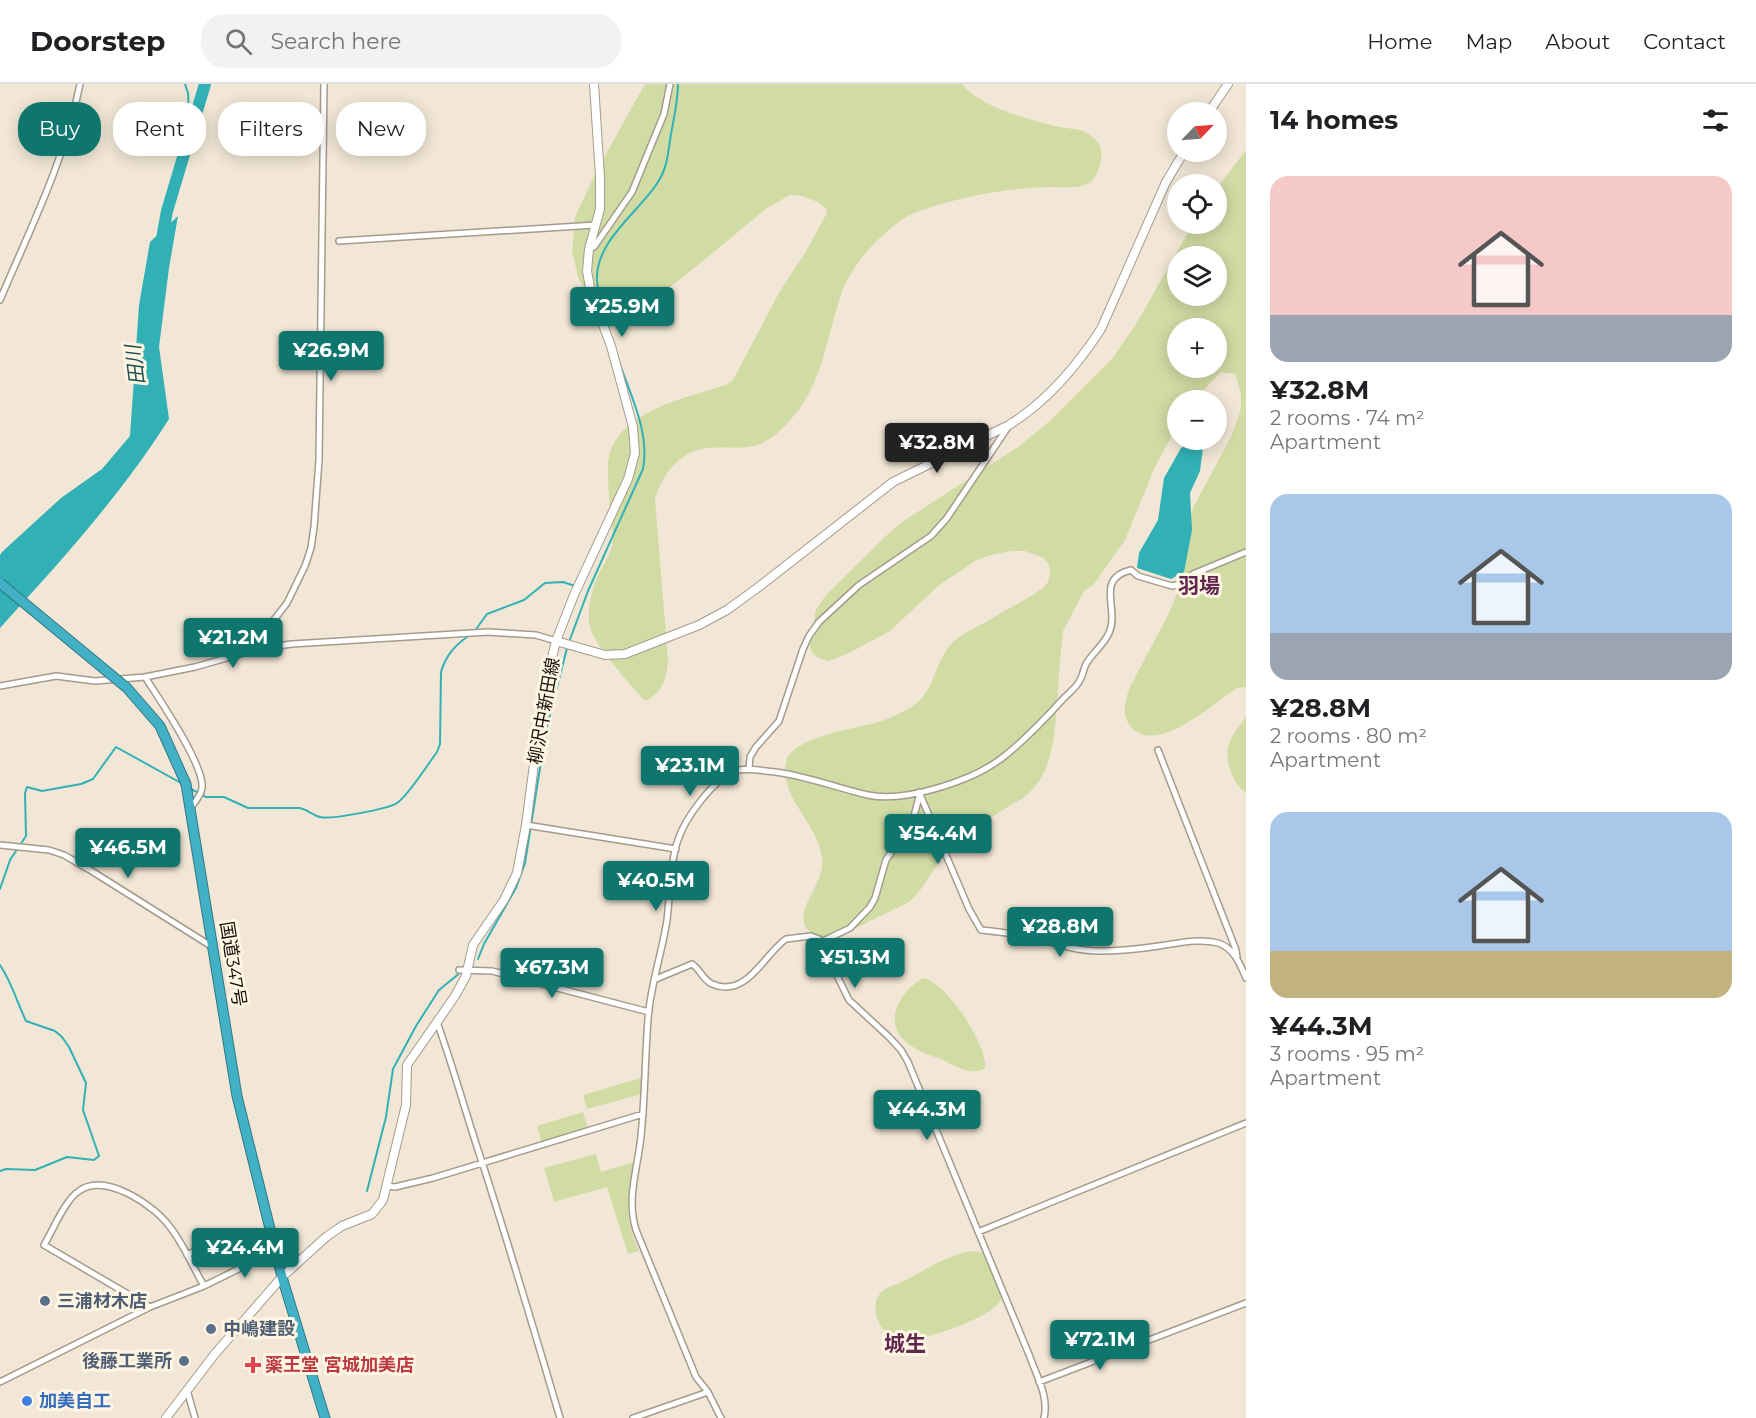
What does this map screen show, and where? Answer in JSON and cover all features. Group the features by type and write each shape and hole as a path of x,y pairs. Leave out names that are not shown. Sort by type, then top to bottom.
{"highway":[{"name":"国道347号","path":"0,583 127,688 160,726 186,784 237,1096 282,1277 325,1418"}],"main road":[{"name":"柳沢中新田線","path":"166,1418 220,1347 282,1277 326,1237 342,1226 372,1214 383,1200 406,1105 408,1065 455,996 473,945 504,900 517,873 526,825 543,696 574,595 628,479 635,453 633,427 611,346 591,292 587,271 589,249 600,209 594,84"},
{"path":"1216,102 1228,84"},
{"path":"560,642 605,655 625,654 699,625 727,610 752,592 893,482 1026,415 1087,351 1096,336 1166,182 1178,162"}],"street":[{"path":"0,300 54,175 69,132 80,84"},
{"path":"249,652 287,603 305,566 314,527 319,460 324,84"},
{"path":"589,249 594,247 632,192 664,114 670,84"},
{"path":"339,241 596,225"},
{"path":"749,769 750,757 756,747 779,721 803,649 819,622 859,585 932,536 947,518 1009,425"},
{"path":"721,1418 708,1392 696,1377 633,1219 631,1202 643,1114 649,1012 666,930 677,841 688,818 712,788 737,770 749,769 794,774 870,796 884,797 919,792 961,781 996,763 1039,726 1080,681 1086,664 1109,634 1113,616 1111,584 1118,575 1131,570 1138,576 1172,586 1180,584 1193,574 1246,552"},
{"path":"0,686 56,675 95,681 145,677 292,644 465,632 536,634 560,642"},
{"path":"145,677 171,717 201,779 202,788 198,799 190,808"},
{"path":"1158,750 1246,978"},
{"path":"821,942 850,928 875,898 886,860 913,820 919,792"},
{"path":"919,792 969,909 981,930 1024,936 1069,949 1091,951 1143,949 1210,941 1230,949 1238,959"},
{"path":"526,825 676,849"},
{"path":"3,845 49,850 72,860 214,948"},
{"path":"656,979 692,964 710,983 720,986 733,985 755,974 779,944 786,939 811,936 819,939 849,1000 890,1037 905,1056 1039,1382 1047,1407 1044,1418"},
{"path":"463,971 492,971 649,1012"},
{"path":"438,1022 560,1418"},
{"path":"386,1186 395,1187 482,1163 643,1114"},
{"path":"978,1232 1246,1123"},
{"path":"150,1307 44,1245 72,1198 81,1189 98,1185 122,1190 164,1220 187,1255 204,1287"},
{"path":"187,1255 221,1238 228,1239 244,1267"},
{"path":"0,1382 150,1307 204,1287 275,1251"},
{"path":"1039,1382 1246,1303"},
{"path":"187,1390 195,1418"},
{"path":"633,1418 708,1392"}],"green space":[{"path":"645,84 962,84 981,100 1007,112 1086,132 1094,138 1101,149 1101,163 1098,172 1086,185 1070,188 1016,189 982,194 917,212 897,223 868,251 856,265 847,281 814,382 808,396 787,424 760,444 702,449 685,456 671,468 655,499 668,661 663,683 658,692 648,700 644,700 606,654 593,635 589,622 589,606 596,580 610,553 613,540 608,478 610,452 619,435 633,422 650,412 669,403 726,385 733,380 780,291 805,253 827,213 826,208 818,202 802,196 790,195 767,208 644,307 608,310 591,300 579,280 572,252 575,217 595,174"},
{"path":"1246,150 1246,687 1237,688 1185,724 1155,735 1142,734 1131,727 1126,718 1125,702 1130,687 1178,591 1185,534 1194,506 1224,450 1227,450 1241,408 1241,393 1235,374 1227,373 1227,318 1167,318 1167,378 1215,378 1204,390 1167,390 1167,445 1154,469 1125,540 1094,584 1084,591 1063,631 1052,745 1049,759 1038,783 1024,797 972,829 954,844 916,896 909,902 827,942 806,928 803,920 807,903 821,872 822,858 812,830 789,790 785,776 786,762 791,753 812,740 879,722 915,705 928,689 941,660 953,642 1043,588 1048,582 1049,565 1044,558 1025,551 991,555 975,561 938,586 890,631 829,661 813,654 810,647 816,609 826,595 899,524 1018,447 1051,420 1112,359 1136,324 1167,270 1167,306 1227,306 1227,246 1180,246 1187,234 1227,234 1227,175"},
{"path":"1246,716 1246,793 1233,776 1227,753 1230,741"},
{"path":"923,978 943,991 964,1016 980,1045 985,1068 975,1071 964,1070 920,1051 903,1039 897,1030 896,1011 906,992"},
{"path":"644,1077 642,1094 587,1109 583,1095"},
{"path":"583,1112 588,1129 542,1143 537,1126"},
{"path":"596,1154 601,1172 634,1162 628,1207 630,1227 639,1251 628,1254 607,1187 554,1202 544,1168"},
{"path":"973,1251 989,1257 997,1267 1002,1292 997,1305 969,1322 917,1339 898,1340 886,1333 878,1321 875,1308 881,1292 945,1259"}],"water":[{"path":"178,216 159,347 169,419 110,501 0,628 0,555 2,552 61,498 102,469 130,436 139,305 150,242"},
{"path":"1180,450 1203,450 1200,471 1190,493 1192,530 1184,572 1171,579 1137,568 1139,553 1158,520 1164,478"}],"waterway":[{"path":"185,84 188,102"},
{"name":"田川","path":"161,244 167,211 205,84"},
{"path":"610,334 599,294 598,266 603,252 620,227 650,193 664,171 677,103 678,84"},
{"path":"569,642 588,591 643,469 644,441 641,427 618,359"},
{"path":"474,632 487,614 524,600 545,583 563,582 575,586"},
{"path":"189,788 206,797 224,797 248,808 299,808 326,818 371,811 397,803 412,787 437,752 440,744 441,672 452,651 470,635"},
{"path":"478,959 516,888 525,863 546,730 567,648"},
{"path":"0,889 10,860 26,836 25,793 27,787 42,791 81,784 93,779 116,747 181,783"},
{"path":"0,965 26,1021 55,1031 69,1047 86,1083 83,1110 99,1156 94,1160 67,1157 35,1170 6,1169 0,1171"},
{"path":"367,1191 386,1117 393,1069 439,990 461,972"}],"place":[{"name":"三浦材木店","path":"45,1301"},
{"name":"中嶋建設","path":"211,1329"},
{"name":"後藤工業所","path":"184,1361"},
{"name":"薬王堂 宮城加美店","path":"253,1365"},
{"name":"加美自工","path":"27,1401"}],"district":[{"name":"羽場","path":"1199,586"},
{"name":"城生","path":"905,1344"}]}
